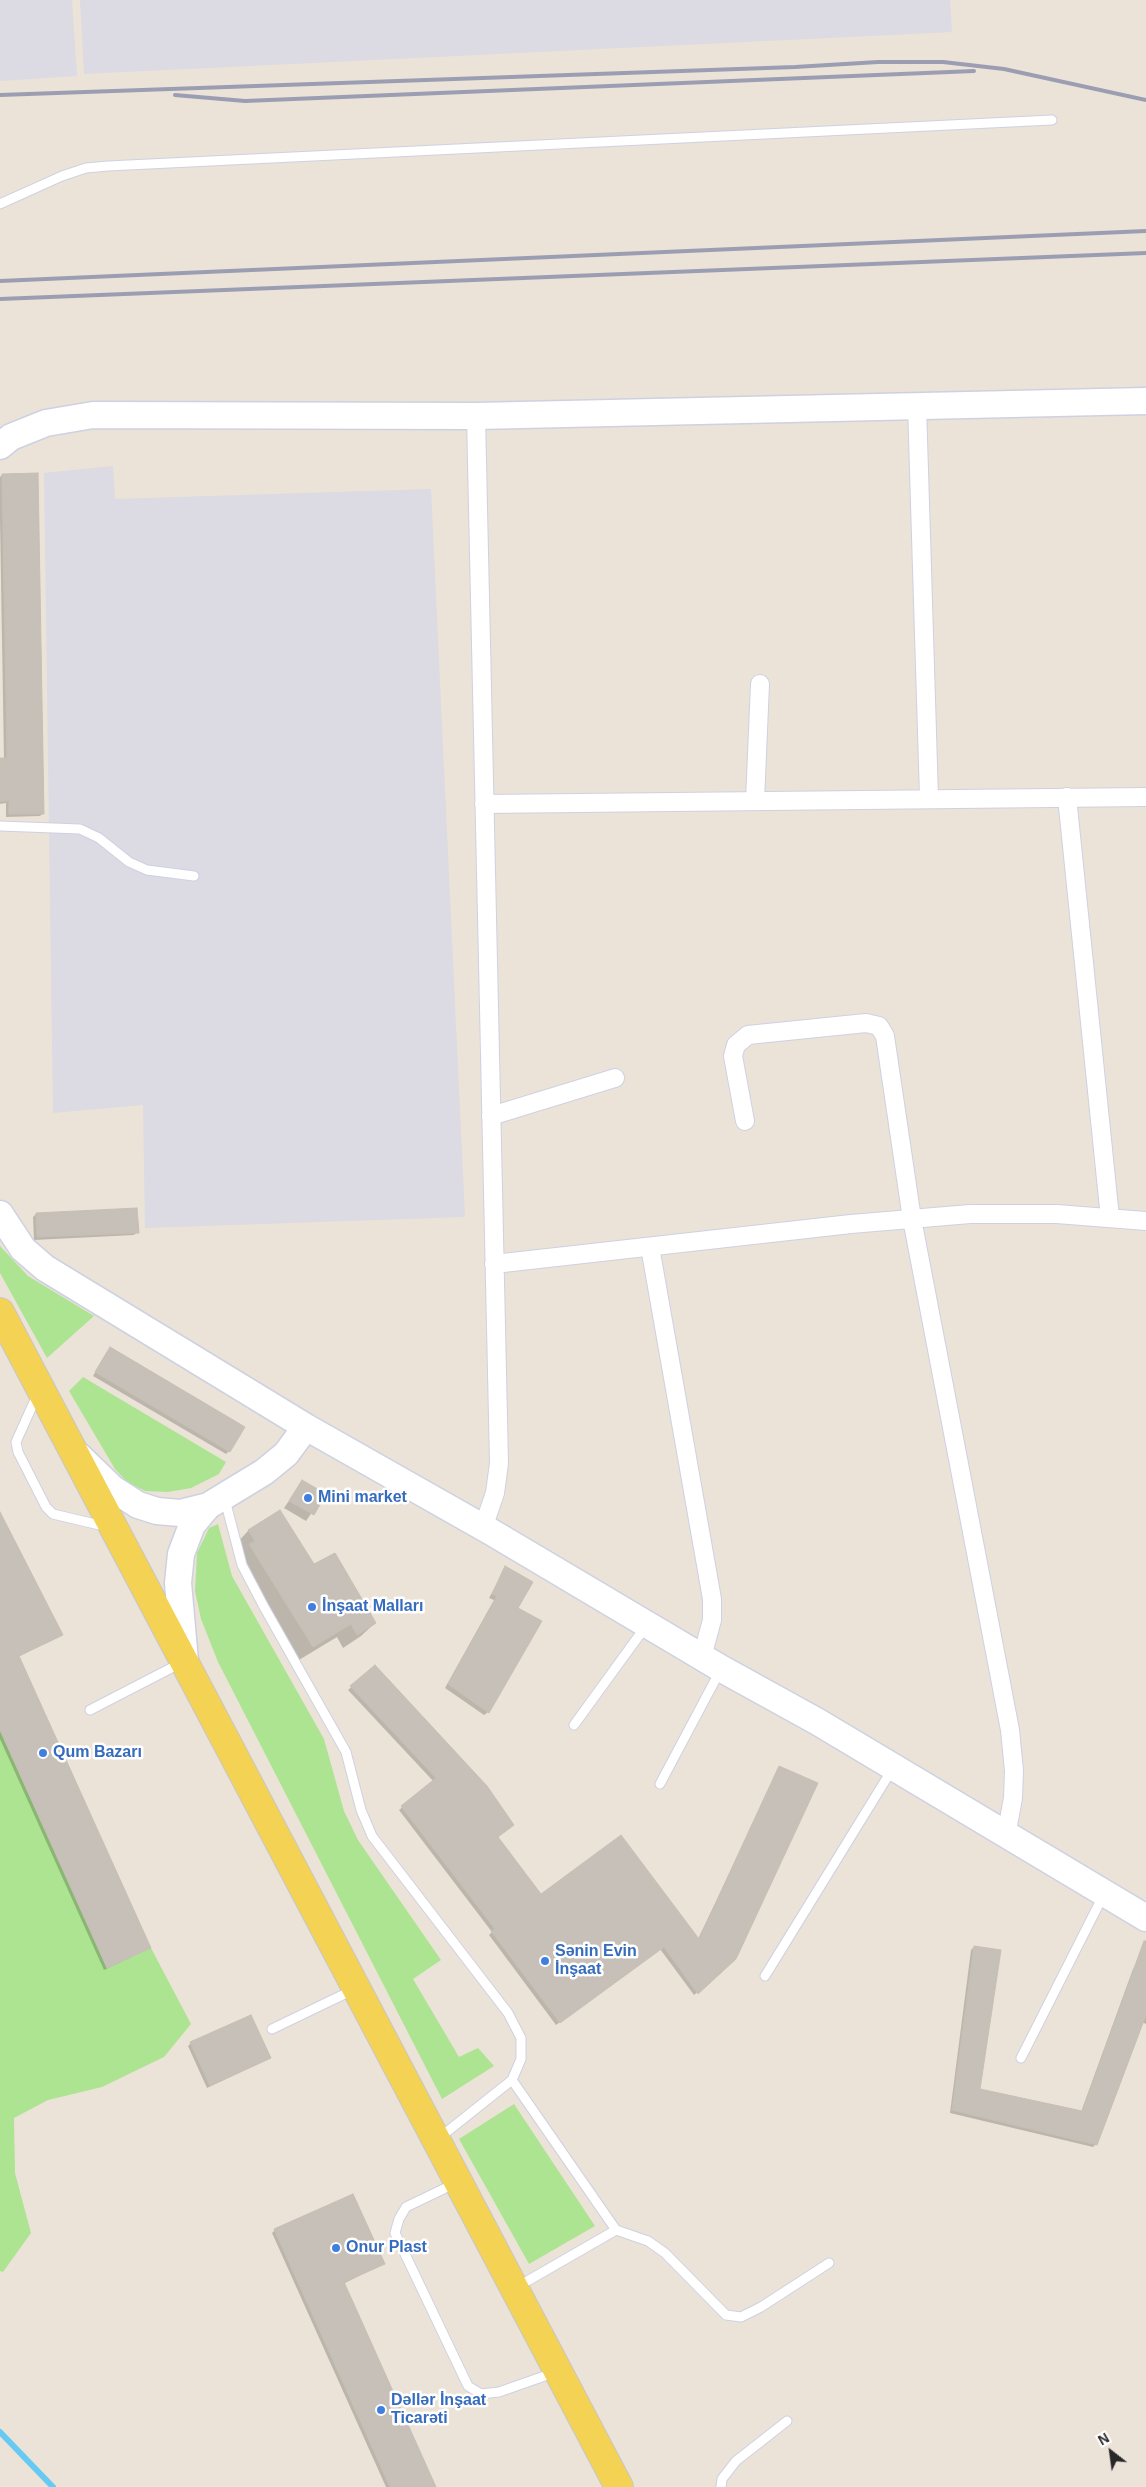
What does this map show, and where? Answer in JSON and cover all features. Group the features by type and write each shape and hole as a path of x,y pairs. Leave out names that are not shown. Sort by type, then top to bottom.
{"main road":[{"path":"0,446 11,437 46,423 93,416 476,416 1146,401"},
{"path":"0,1214 23,1249 45,1268 306,1427 484,1528 712,1663 818,1722 1146,1918"},
{"path":"0,1312 41,1386 619,2487"},
{"path":"0,1333 41,1386"},
{"path":"185,1661 178,1583 181,1554 192,1525 216,1501 264,1472 286,1454 306,1427"},
{"path":"77,1455 113,1489 138,1505 157,1511 180,1512 216,1501"}],"street":[{"path":"916,405 929,798"},
{"path":"476,416 499,1463 495,1493 484,1528"},
{"path":"755,801 760,684"},
{"path":"1067,797 1110,1218"},
{"path":"484,804 1146,797"},
{"path":"745,1121 733,1056 736,1045 748,1035 866,1024 879,1026 885,1036 912,1219 1010,1730 1014,1771 1013,1798 1006,1836"},
{"path":"491,1116 615,1078"},
{"path":"494,1264 912,1219 999,1214 1057,1214 1146,1221"},
{"path":"650,1247 712,1599 712,1663"}],"lane":[{"path":"0,204 62,176 86,168 108,166 1052,120"},
{"path":"0,826 80,829 99,838 129,862 147,870 194,876"},
{"path":"41,1386 16,1442 18,1452 46,1508 54,1514 116,1529"},
{"path":"216,1501 242,1565 264,1608 346,1752 361,1810 372,1836 508,2013 521,2038 521,2058 512,2080 437,2139"},
{"path":"574,1725 647,1624"},
{"path":"90,1710 185,1661"},
{"path":"660,1784 712,1663"},
{"path":"766,1976 893,1768"},
{"path":"1021,2058 1104,1894"},
{"path":"272,2029 357,1988"},
{"path":"512,2080 616,2230 648,2241 665,2253 726,2315 742,2317 761,2307 829,2263"},
{"path":"459,2182 406,2207 399,2219 396,2233 468,2386 481,2394 499,2392 558,2371"},
{"path":"515,2288 616,2230"},
{"path":"720,2487 722,2479 736,2461 787,2421"}],"shaded area":[{"path":"0,0 72,0 77,76 0,81"},
{"path":"80,0 950,0 952,32 84,74"},
{"path":"113,466 115,499 431,489 465,1217 145,1228 143,1105 53,1113 44,473"}],"green space":[{"path":"0,1246 28,1276 94,1316 47,1358 0,1273"},
{"path":"83,1377 226,1462 219,1474 191,1488 168,1492 145,1491 127,1482 115,1469 69,1391"},
{"path":"218,1524 232,1576 324,1739 344,1811 358,1840 441,1960 413,1979 459,2057 478,2048 494,2066 442,2099 218,1662 201,1619 195,1591 197,1553 209,1528"},
{"path":"0,1730 107,1968 151,1948 191,2024 164,2057 102,2087 48,2100 14,2118 15,2173 31,2233 3,2272 0,2271"},
{"path":"514,2104 595,2226 529,2264 459,2139"}],"building":[{"path":"38,473 44,814 9,814 9,801 0,801 0,758 7,758 2,474"},
{"path":"137,1208 139,1233 37,1237 36,1213"},
{"path":"110,1347 245,1427 230,1452 95,1372"},
{"name":"Mini market","path":"302,1480 326,1494 314,1515 289,1501"},
{"path":"280,1510 314,1564 335,1553 376,1623 357,1635 351,1624 313,1647 249,1544 255,1541 248,1530"},
{"path":"0,1512 63,1635 19,1656 151,1948 107,1968 0,1730"},
{"path":"505,1566 533,1582 518,1608 542,1621 489,1713 448,1684 497,1596 492,1594"},
{"path":"375,1665 487,1786 514,1825 498,1837 541,1894 621,1835 699,1939 779,1766 818,1783 736,1959 698,1994 664,1947 560,2023 491,1931 495,1929 401,1806 436,1778 350,1686"},
{"path":"1144,1941 1146,1941 1146,2015 1097,2145 952,2110 974,1946 1001,1950 980,2089 1082,2111"},
{"path":"251,2015 271,2058 210,2086 190,2042"},
{"path":"353,2194 385,2264 344,2282 436,2487 390,2487 274,2229"}],"waterway":[{"path":"0,2432 53,2487"}],"railway":[{"path":"0,95 795,67 878,62 943,62 1004,69 1146,100"},
{"path":"175,95 245,101 974,71"},
{"path":"0,281 1146,231"},
{"path":"0,299 1146,253"}],"place":[{"name":"Mini market","path":"308,1498"},
{"name":"İnşaat Malları","path":"312,1607"},
{"name":"Qum Bazarı","path":"43,1753"},
{"name":"Sənin Evin İnşaat","path":"545,1961"},
{"name":"Onur Plast","path":"336,2248"},
{"name":"Dəllər İnşaat Ticarəti","path":"381,2410"}]}
